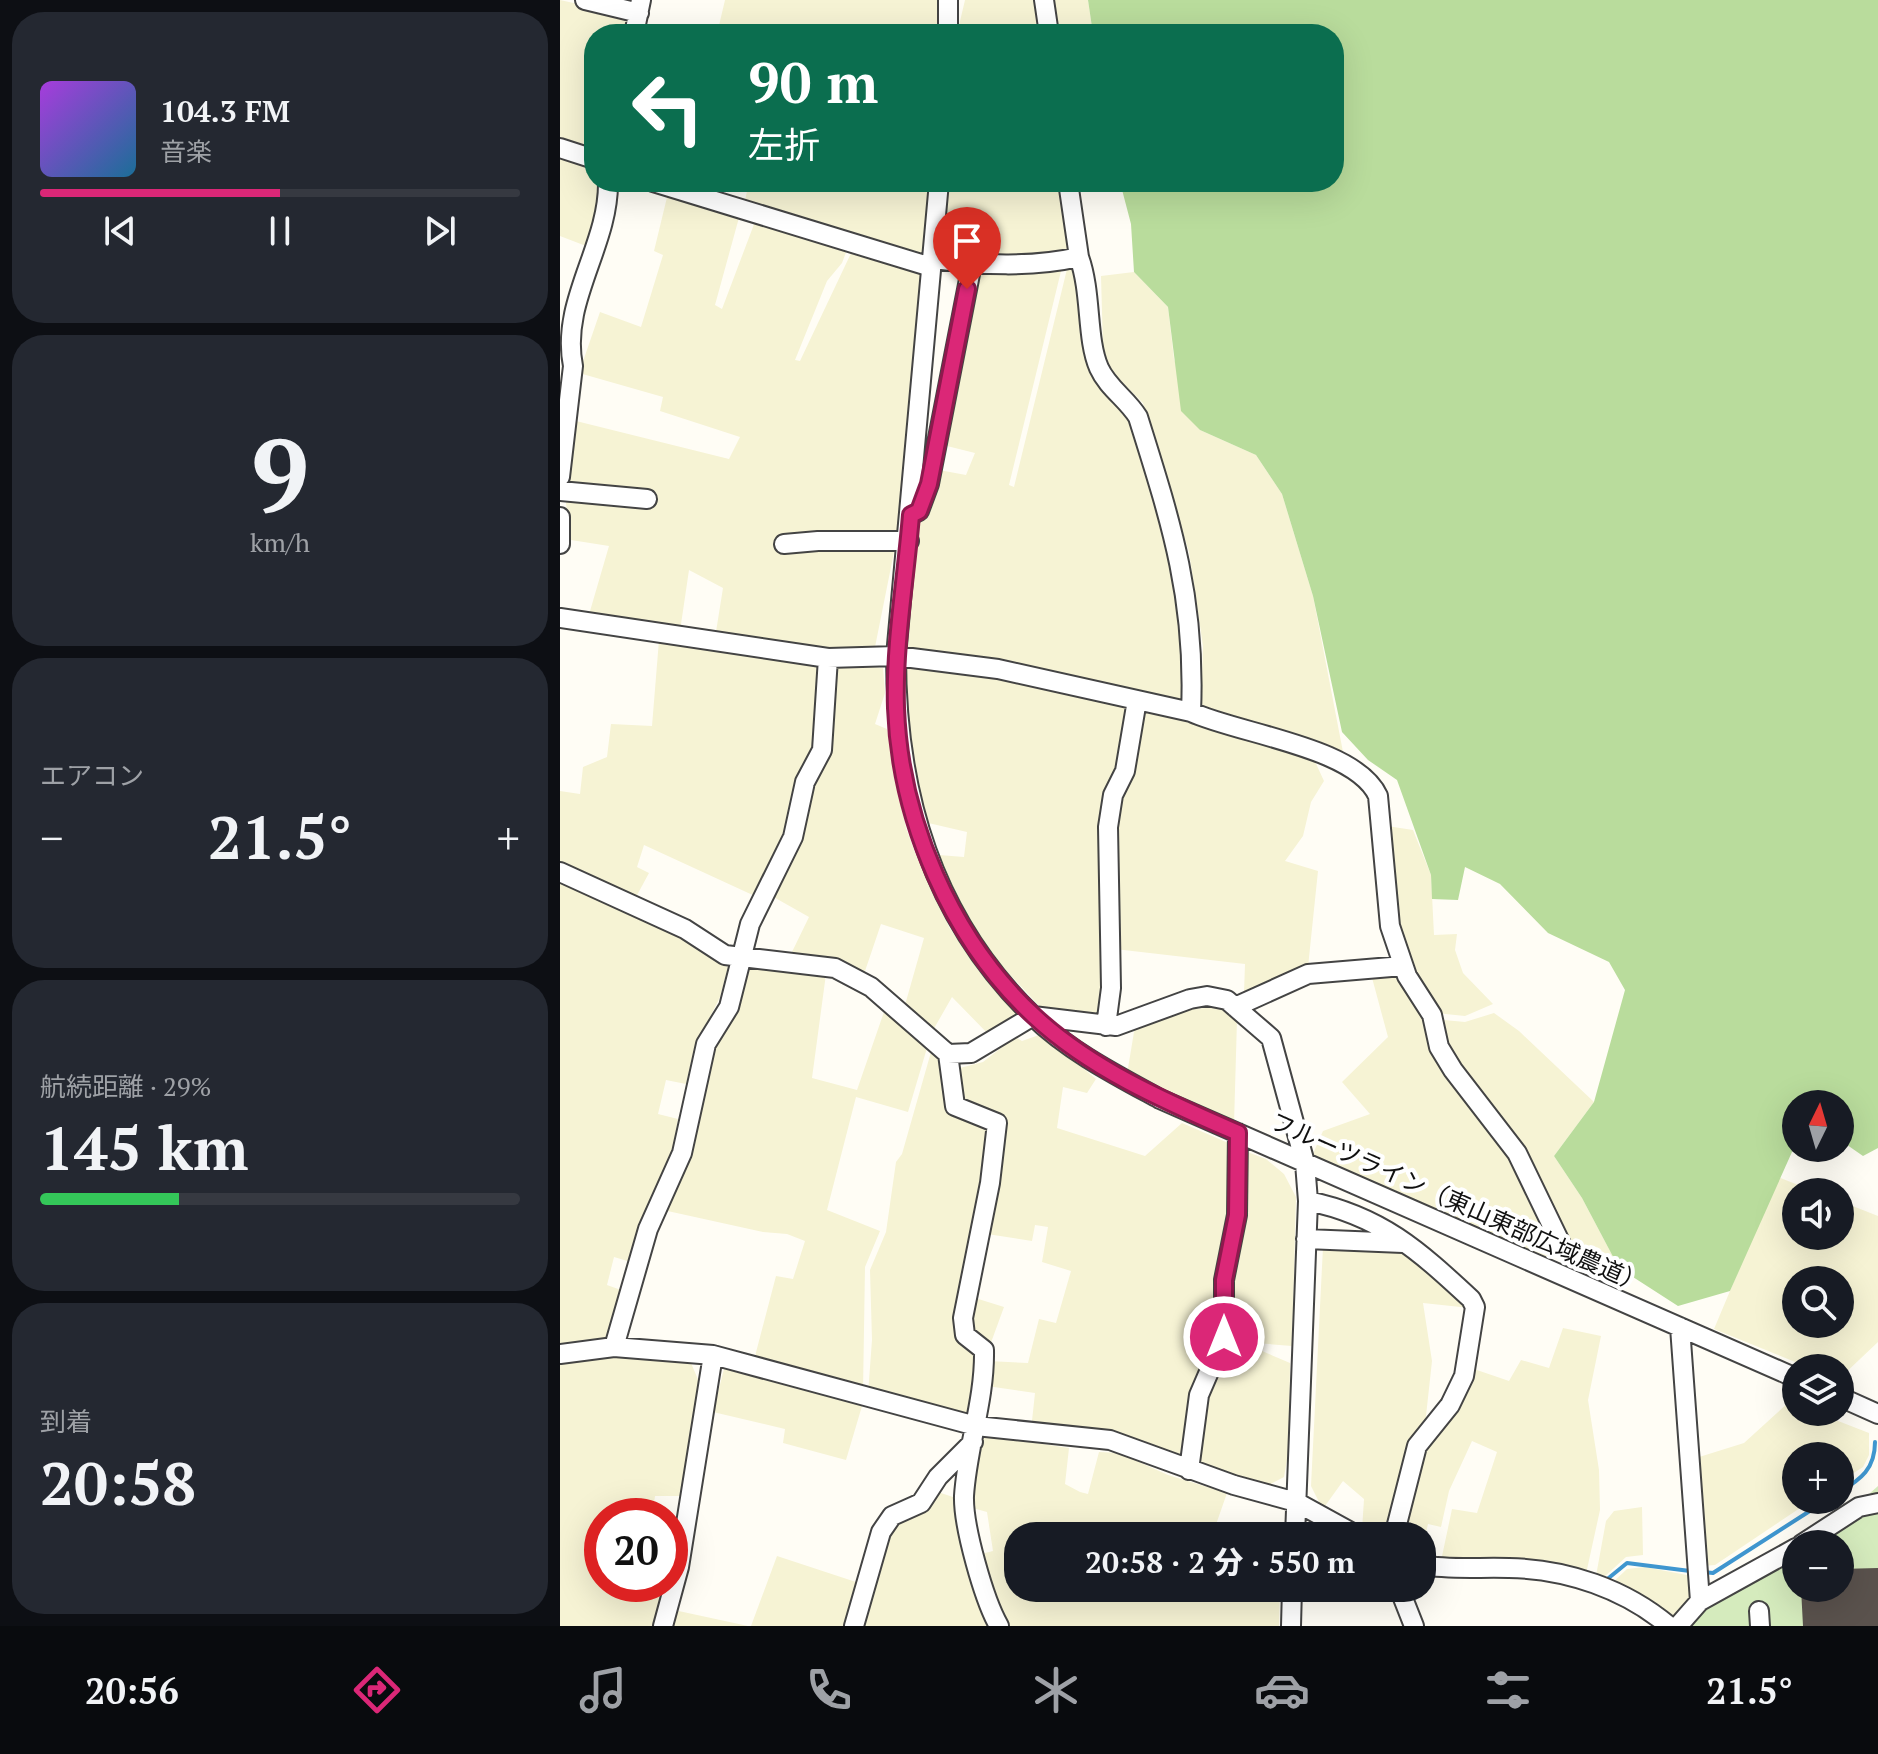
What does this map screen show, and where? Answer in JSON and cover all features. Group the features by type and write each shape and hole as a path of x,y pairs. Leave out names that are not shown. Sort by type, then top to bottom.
{"street":[{"path":"585,0 640,7"},
{"path":"948,0 948,24"},
{"path":"1044,0 1048,24"},
{"path":"560,148 584,156"},
{"path":"560,477 573,366 564,335 573,300 606,214 607,192"},
{"path":"687,192 932,263 1052,263 1079,257"},
{"name":"フルーツライン（東山東部広域農道）","path":"938,192 909,541 896,656 900,749 924,847 938,881 974,946 1033,1016 1077,1050 1130,1083 1782,1372"},
{"path":"1069,192 1079,257 1088,281 1098,366 1108,384 1129,402 1138,417 1179,549 1192,636 1191,712"},
{"path":"911,515 919,511 929,484 972,264"},
{"path":"560,491 647,499"},
{"path":"560,517 560,544"},
{"path":"784,544 909,541"},
{"path":"560,618 828,658 896,656 998,669 1191,712 1219,725 1317,751 1356,768 1374,786 1378,796 1390,926 1403,966 1432,1015 1439,1047 1517,1153 1561,1244"},
{"path":"614,1347 648,1229 682,1153 706,1044 729,1007 739,957 750,924 793,837 802,789 822,750 828,658"},
{"path":"1106,1026 1111,988 1108,827 1113,795 1125,771 1137,700"},
{"path":"560,872 685,929 725,955 790,960 835,968 871,987 948,1054 955,1106 997,1123 990,1183 963,1318 965,1335 984,1350 984,1373 964,1498 969,1530 999,1626"},
{"path":"1231,1004 1308,974 1403,966"},
{"path":"948,1054 971,1053 1033,1016 1106,1026 1207,996 1231,1004 1271,1038 1305,1163 1308,1201 1295,1522"},
{"path":"1189,1470 1199,1395 1224,1337 1224,1280 1237,1215 1238,1133"},
{"path":"1308,1201 1360,1214 1407,1243 1471,1299 1476,1314 1464,1376 1450,1405 1417,1446 1398,1522"},
{"path":"1306,1239 1407,1243"},
{"path":"1680,1327 1699,1597"},
{"path":"560,1354 614,1347 713,1355 974,1434 1110,1440 1189,1470 1296,1502 1332,1522"},
{"path":"663,1626 679,1567 713,1355"},
{"path":"1854,1403 1878,1414"},
{"path":"854,1626 881,1532 892,1516 921,1503 974,1434"},
{"path":"1824,1530 1859,1507 1878,1503"},
{"path":"1678,1626 1699,1597 1782,1555"},
{"path":"1436,1565 1513,1568 1574,1577 1622,1594 1646,1607 1669,1626"},
{"path":"1291,1626 1292,1602"},
{"path":"1405,1602 1414,1626"}],"shaded area":[{"path":"560,0 632,16 630,24 584,24 584,152 560,144"},
{"path":"725,0 939,0 940,24 719,24"},
{"path":"965,0 1038,0 1040,24 959,24"},
{"path":"1050,0 1088,0 1092,24 1057,23"},
{"path":"560,154 584,163 584,192 599,192 596,218 586,246 560,236"},
{"path":"668,192 678,192 740,214 715,305 722,309 756,219 848,247 842,263 827,281 795,360 800,361 853,249 922,271 898,537 778,539 774,546 781,549 895,547 874,652 715,638 723,588 689,570 680,631 588,618 609,546 571,540 565,496 576,421 729,459 740,437 660,411 663,397 579,373 600,312 641,327 663,255 654,251"},
{"path":"747,192 930,192 924,261 744,205"},
{"path":"946,192 1063,192 1069,250 1061,257 996,260 942,253"},
{"path":"1068,265 1076,266 1090,364 1136,424 1179,588 1186,705 905,656 920,523 939,470 966,475 975,453 943,445 976,270 1062,267 1009,485 1014,487"},
{"path":"1134,272 1168,307 1174,359 1200,430 1256,455 1282,494 1313,596 1343,752 1229,720 1201,706 1203,646 1189,552 1143,403 1111,371 1103,348 1101,276"},
{"path":"659,640 821,663 816,748 792,828 757,897 644,845 637,867 649,873 636,897 560,865 560,791 580,794 583,767 607,757 611,724 652,726"},
{"path":"831,663 883,668 885,693 875,724 887,729 906,828 914,850 949,927 978,970 1022,1018 993,1039 952,997 932,1032 905,1005 924,938 881,924 864,974 791,954 809,917 770,895 799,833"},
{"path":"905,667 1000,676 1131,703 1121,768 1103,1020 1044,1011 987,950 949,892 939,855 964,857 967,832 924,822 907,746"},
{"path":"1142,707 1188,717 1220,733 1312,755 1324,781 1311,802 1303,836 1285,861 1318,871 1308,967 1244,993 1245,964 1115,949 1114,830"},
{"path":"1387,826 1413,830 1431,875 1434,935 1457,934 1455,950 1463,973 1493,1004 1465,1016 1436,1013 1412,976 1400,937"},
{"path":"560,880 680,930 728,967 720,997 694,1049 686,1084 666,1080 658,1114 678,1119 672,1153 634,1263 614,1257 607,1285 621,1290 612,1318 612,1337 560,1345"},
{"path":"747,967 783,967 826,974 812,1078 857,1090 885,1009 927,1048 908,1112 856,1097 827,1210 880,1231 865,1267 863,1392 754,1360 776,1276 793,1279 805,1241 787,1234 763,1232 663,1210 706,1057"},
{"path":"1400,972 1512,1153 1556,1245 1549,1258 1312,1156 1323,1131 1370,1114 1342,1082 1388,1037 1371,974"},
{"path":"1224,1007 1237,1020 1234,1124 1127,1074 1135,1026 1188,1009"},
{"path":"1494,1013 1519,1031 1594,1102 1554,1156 1582,1198 1619,1268 1609,1282 1572,1247 1520,1148 1443,1041 1444,1020 1465,1022"},
{"path":"1042,1034 1096,1079 1087,1093 1063,1087 1057,1128 1145,1156 1182,1123 1233,1145 1230,1216 1216,1341 1180,1466 1031,1430 1035,1393 987,1386 988,1361 1028,1363 1039,1319 1056,1323 1071,1271 1042,1262 1048,1227 1035,1225 1032,1241 987,1234 998,1120 958,1105 956,1069 983,1062 1015,1037 1022,1041"},
{"path":"931,1052 945,1061 951,1110 992,1126 961,1312 980,1352 973,1417 868,1394 872,1340 870,1270 886,1232 896,1162 902,1154"},
{"path":"1242,1150 1266,1159 1284,1174 1296,1197 1292,1346 1232,1341 1230,1282"},
{"path":"1778,1177 1782,1179 1782,1250 1854,1250 1854,1207 1878,1216 1878,1342 1854,1365 1854,1354 1782,1354 1782,1357 1714,1329"},
{"path":"1323,1247 1398,1250 1419,1258 1470,1308 1423,1303 1432,1361 1425,1425 1394,1522 1363,1522 1364,1499 1343,1481 1325,1506 1320,1504 1311,1486"},
{"path":"972,1297 1004,1307 989,1348 971,1338"},
{"path":"1563,1328 1601,1336 1588,1400 1599,1470 1600,1510 1586,1574 1441,1561 1452,1509 1477,1513 1497,1452 1472,1441 1449,1491 1441,1527 1436,1526 1436,1522 1405,1522 1422,1451 1458,1405 1474,1369 1509,1381 1521,1360 1549,1368"},
{"path":"1226,1344 1262,1351 1290,1363 1289,1448 1284,1477 1265,1487 1189,1465 1203,1397"},
{"path":"618,1354 691,1363 706,1398 687,1496 584,1498 584,1602 663,1602 657,1626 560,1626 560,1364"},
{"path":"724,1369 862,1406 846,1460 783,1443 785,1429 713,1412"},
{"path":"1782,1408 1782,1426 1851,1426 1869,1433 1869,1455 1863,1467 1854,1473 1854,1442 1782,1442 1782,1514 1791,1514 1715,1565 1703,1566 1696,1458 1744,1443"},
{"path":"983,1435 1069,1448 1065,1484 1088,1494 1099,1452 1119,1453 1168,1475 1227,1493 1217,1522 1004,1522 1004,1602 1280,1602 1279,1626 1004,1626 981,1554 993,1551 987,1512 969,1507"},
{"path":"938,1492 959,1499 992,1626 859,1626 883,1536 895,1520"},
{"path":"1642,1507 1643,1555 1626,1557 1602,1579 1596,1576 1606,1521 1614,1511"},
{"path":"777,1556 859,1583 848,1626 751,1626"},
{"path":"1645,1567 1692,1576 1697,1601 1672,1618 1610,1585 1627,1569"},
{"path":"674,1610 748,1626 671,1626"}],"green space":[{"path":"1088,0 1878,0 1878,1148 1863,1156 1854,1150 1854,1090 1782,1090 1782,1162 1788,1162 1730,1291 1678,1306 1619,1268 1582,1198 1554,1156 1594,1102 1625,990 1609,962 1548,933 1500,884 1465,867 1458,900 1432,899 1431,875 1397,780 1368,760 1342,732 1313,596 1282,494 1256,455 1200,430 1181,411 1168,307 1134,272 1131,224 1123,192 1344,192 1344,24 1092,24"},
{"path":"1878,1486 1878,1626 1690,1626 1700,1601 1782,1550 1782,1602 1854,1602 1854,1530 1815,1530 1841,1514 1854,1514 1854,1506"}],"building":[{"path":"1878,1568 1878,1626 1803,1626 1802,1602 1854,1602 1854,1569"}],"waterway":[{"path":"1854,1482 1869,1466 1875,1442"},
{"path":"1703,1572 1713,1573 1805,1514"},
{"path":"1605,1581 1627,1563 1690,1571"}],"route":[{"path":"967,289 929,484 919,511 911,515 896,656 900,749 914,818 938,881 974,946 1033,1016 1077,1050 1130,1083 1238,1133 1237,1215 1224,1280 1224,1337"}]}
